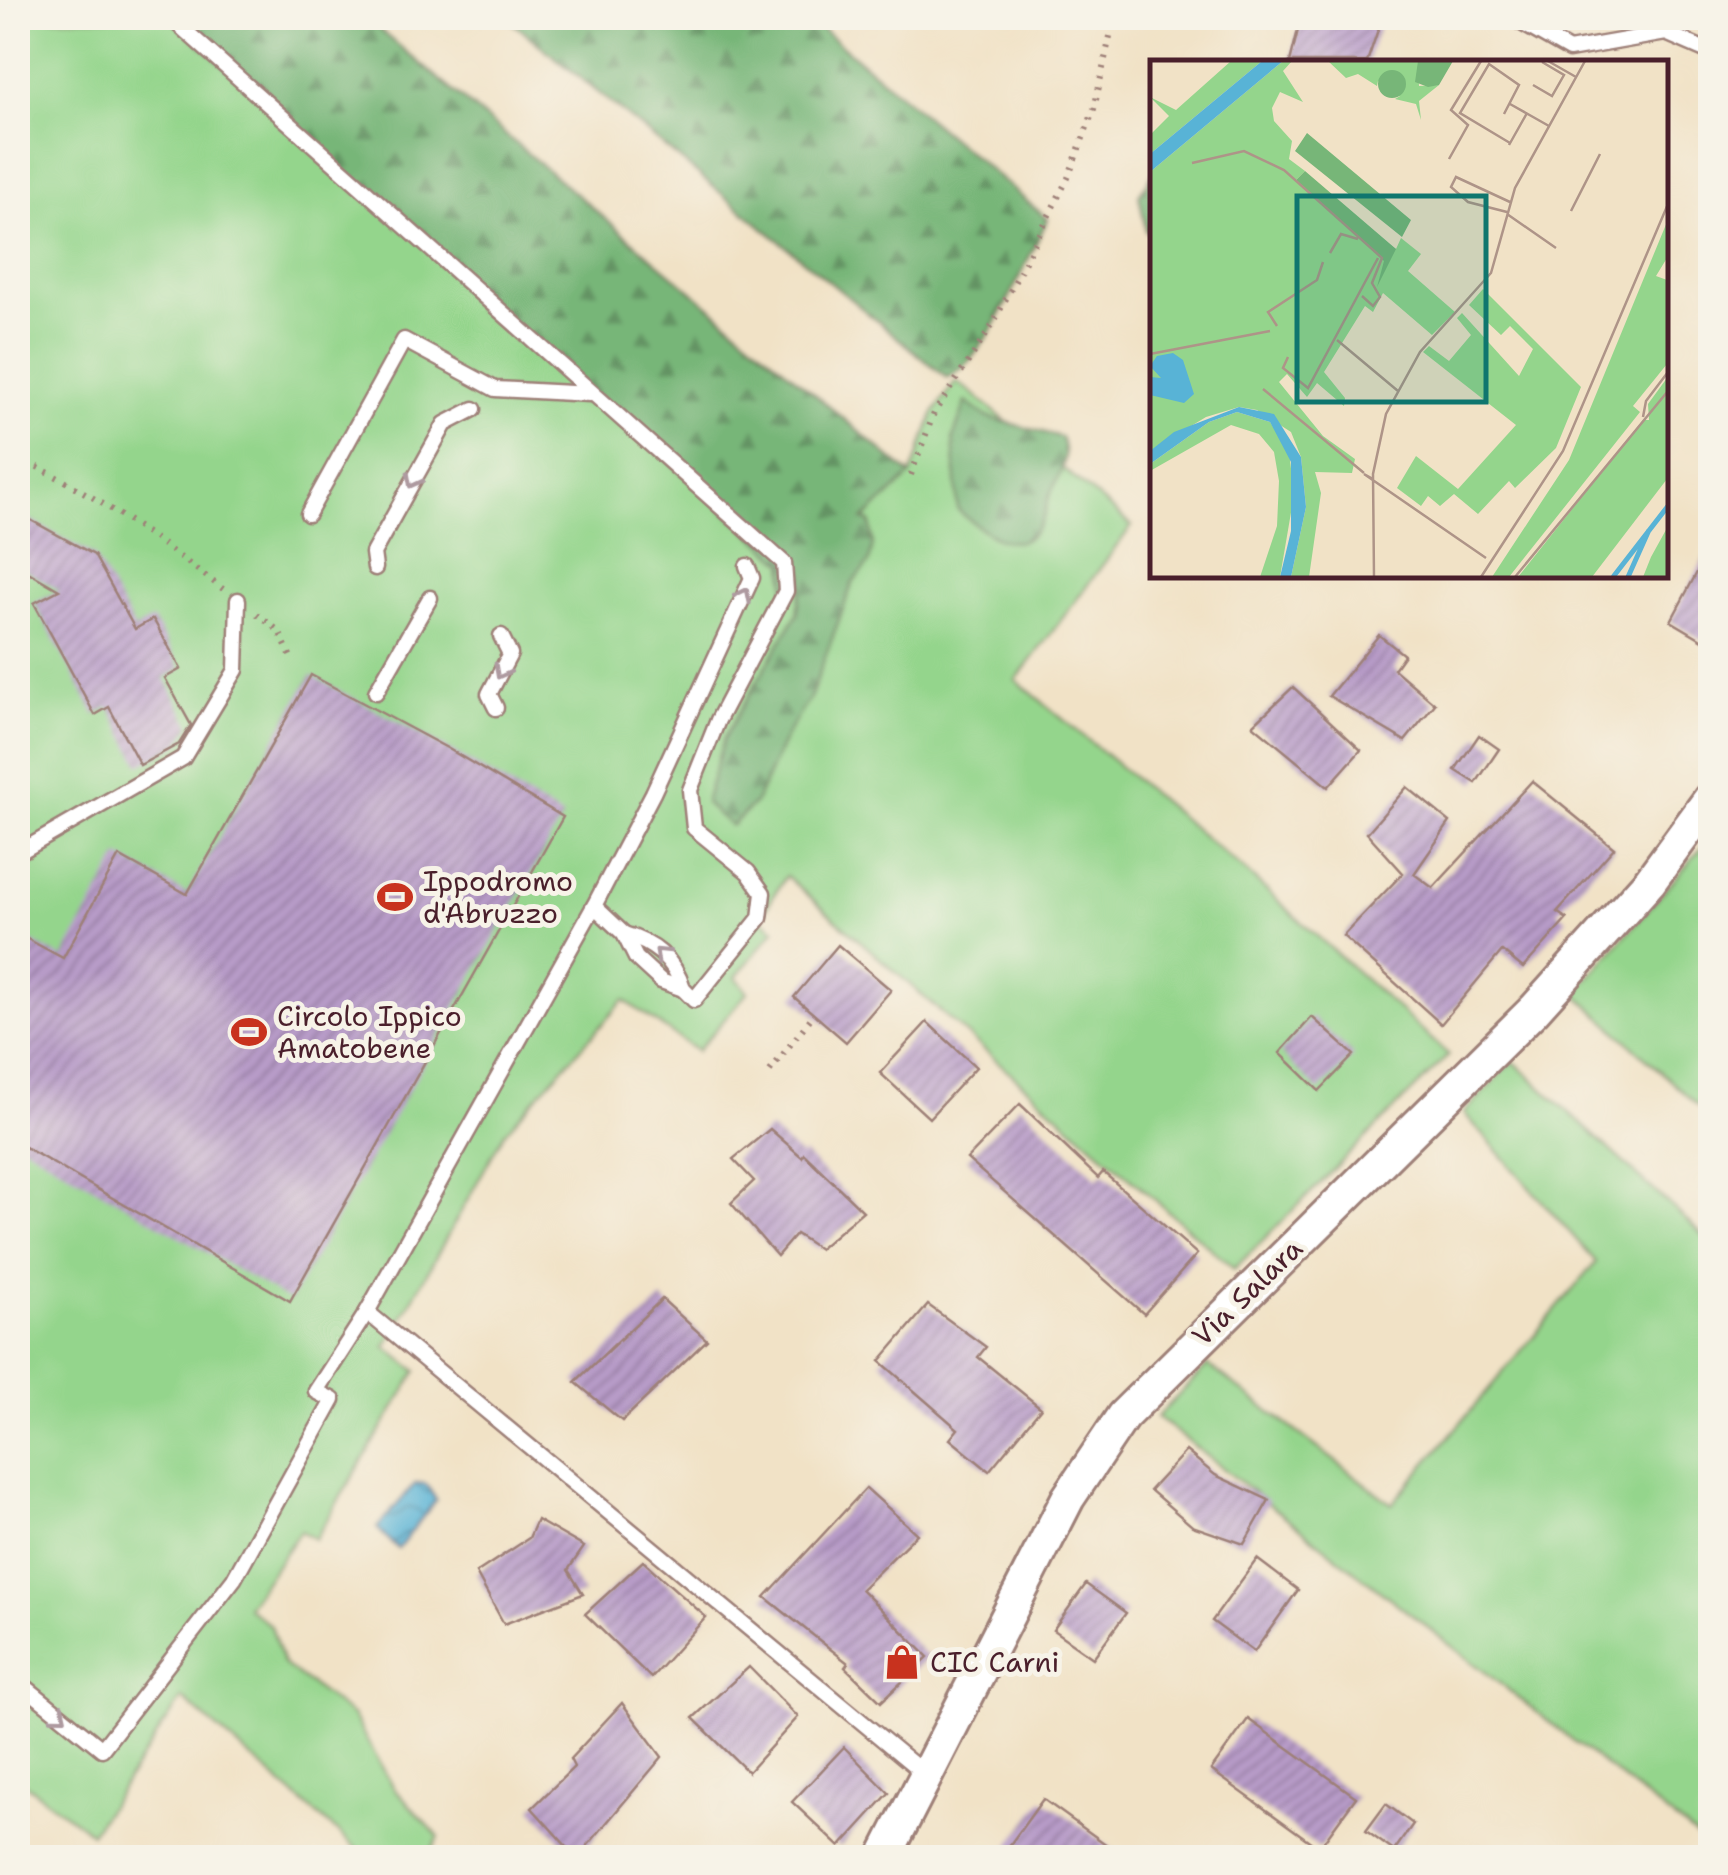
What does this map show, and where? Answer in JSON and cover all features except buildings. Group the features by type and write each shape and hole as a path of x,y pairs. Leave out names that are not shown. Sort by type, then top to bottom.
{"street":[{"name":"Via Salara","path":"884,1858 1059,1515 1122,1416 1534,1010 1626,909 1710,799"}],"lane":[{"path":"171,18 784,563 786,591 718,720 690,790 694,828 748,872 763,893 760,918 694,1000 683,989 661,982 636,958 624,934 594,906"},
{"path":"1513,18 1569,50 1666,33 1710,52"},
{"path":"308,514 404,340 495,389 591,394"},
{"path":"375,568 373,553 445,424 474,409"},
{"path":"18,1681 102,1749 234,1579 333,1400 316,1391 367,1312 653,794 752,578 747,566"},
{"path":"376,692 430,598"},
{"path":"18,853 183,758 236,670 238,600"},
{"path":"496,708 489,694 510,654 501,636"},
{"path":"367,1312 926,1776"}],"path":[{"path":"911,476 934,414 992,326 1068,178 1094,109 1114,18"},
{"path":"18,458 159,541 279,631 293,662"},
{"path":"770,1070 814,1014"}],"green space":[{"name":"Ippodromo d'Abruzzo","path":"18,18 171,18 911,475 934,413 956,381 1132,526 1016,680 1245,871 1449,1055 1234,1269 786,876 760,918 775,929 736,977 748,992 697,1051 624,1000 505,1132 386,1347 417,1371 315,1539 300,1531 247,1607 271,1626 283,1664 353,1716 394,1788 439,1837 428,1857 366,1857 182,1698 91,1833 18,1779"},
{"path":"171,18 366,18 911,475 863,520 870,522 873,544 869,563 853,582 810,698 785,737 756,802 731,826 705,803 724,738 797,614 803,576 786,591 784,563"},
{"path":"507,18 809,18 1048,219 991,331 962,368 947,378"},
{"path":"1150,178 1150,234 1146,231 1139,195"},
{"path":"966,402 987,417 1061,437 1062,468 1042,520 1023,540 1013,542 990,534 958,510 953,438"},
{"path":"1705,844 1710,849 1710,1117 1575,993"},
{"path":"1513,1061 1710,1242 1710,1847 1157,1417 1208,1365 1392,1504 1596,1262 1464,1113"}],"water":[{"path":"416,1483 426,1484 436,1500 398,1549 377,1528"}],"place":[{"name":"Ippodromo d'Abruzzo","path":"395,897"},
{"name":"Circolo Ippico Amatobene","path":"249,1032"},
{"name":"CIC Carni","path":"902,1662"}]}
